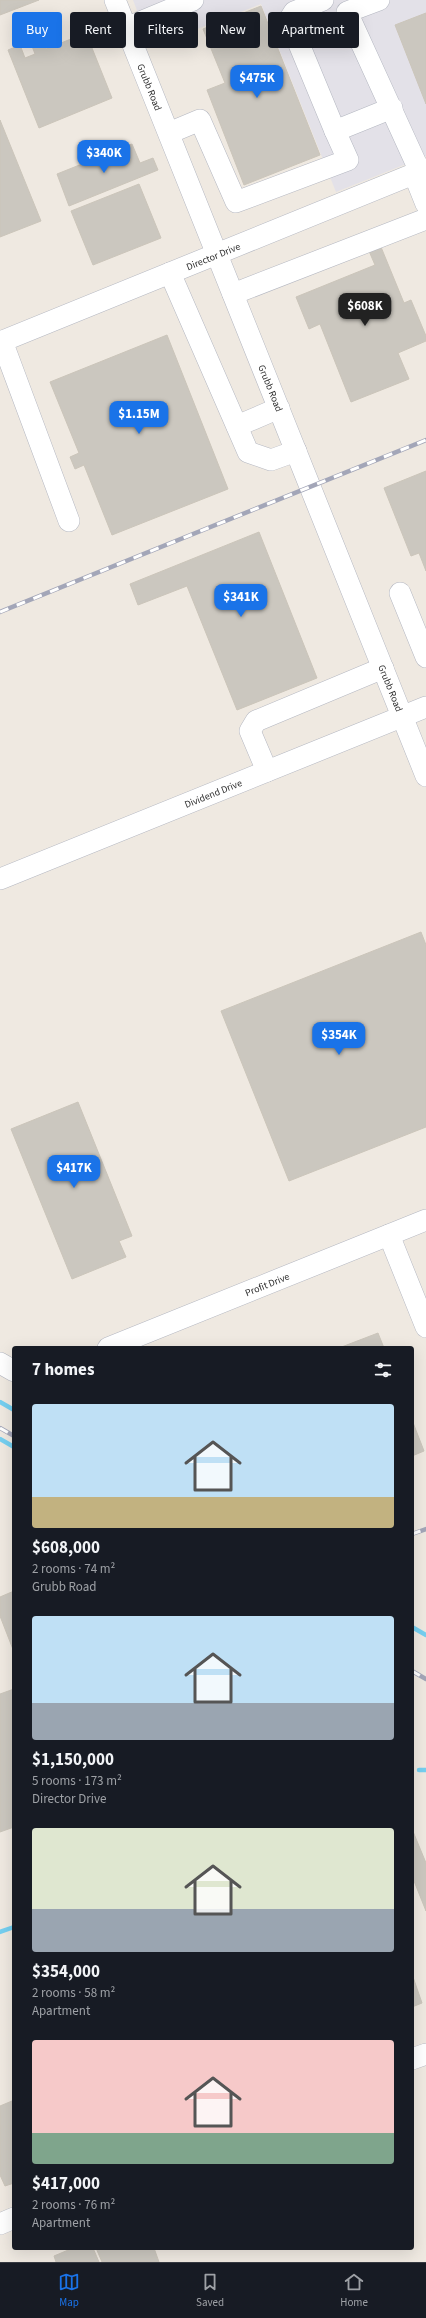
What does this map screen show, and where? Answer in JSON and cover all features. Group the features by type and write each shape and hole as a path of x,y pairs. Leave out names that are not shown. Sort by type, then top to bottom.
{"street":[{"name":"Grubb Road","path":"115,0 120,12"},
{"path":"126,28 151,8 193,0"},
{"path":"169,133 200,120 236,202 348,160 334,131 288,20 294,12 323,0"},
{"path":"379,0 344,6 420,172 426,204"},
{"name":"Grubb Road","path":"126,28 426,776"},
{"path":"334,131 392,108"},
{"name":"Director Drive","path":"1,342 420,172"},
{"path":"233,294 426,219"},
{"path":"170,274 248,452 271,460 296,452"},
{"path":"1,342 69,521"},
{"path":"237,426 279,408"},
{"path":"400,593 426,657"},
{"path":"268,771 250,731 256,721 383,668"},
{"name":"Dividend Drive","path":"0,879 426,707"},
{"name":"Profit Drive","path":"113,1346 426,1220"},
{"path":"389,1234 426,1327"},
{"path":"0,1363 12,1370"},
{"path":"414,2058 426,2054"},
{"path":"0,2224 12,2219"}],"shaded area":[{"path":"133,0 426,0 426,156 336,192 279,48 359,48 359,12 268,12 268,22 261,4 241,12 206,12 206,26 198,29 198,12 138,12"}],"building":[{"path":"0,0 39,0 0,15"},
{"path":"261,6 268,24 268,48 278,48 320,155 244,185 207,90 225,83 211,48 260,48 260,12 246,12"},
{"path":"426,13 426,104 395,25"},
{"path":"206,28 206,36 203,29"},
{"path":"70,39 70,48 92,48 112,98 39,128 8,50 13,48 21,48 25,58 35,54 33,48 62,48 62,43"},
{"path":"0,120 41,221 0,237"},
{"path":"132,144 140,163 153,158 158,170 69,206 57,174"},
{"path":"139,184 161,238 93,265 71,211"},
{"path":"381,247 404,303 411,300 426,336 426,341 398,353 409,379 351,402 320,324 309,329 296,297 375,265 369,251"},
{"path":"167,335 228,489 112,535 84,465 75,469 70,457 79,453 50,382"},
{"path":"426,471 426,571 419,553 411,556 384,488"},
{"path":"259,532 317,678 237,710 187,586 138,605 130,584"},
{"path":"421,932 426,945 426,1127 289,1181 221,1011"},
{"path":"78,1102 132,1236 119,1241 126,1257 72,1279 11,1129"},
{"path":"378,1333 383,1346 344,1346"},
{"path":"414,1425 424,1451 414,1455"},
{"path":"12,1592 12,1647 0,1616 0,1597"},
{"path":"12,1690 12,1828 0,1832 0,1694"},
{"path":"414,1834 426,1863 426,1911 414,1881"},
{"path":"414,1980 422,2003 414,2006"},
{"path":"12,2101 12,2184 5,2186 0,2175 0,2106"},
{"path":"68,2250 94,2250 99,2262 56,2262 54,2256"},
{"path":"97,2250 155,2250 159,2262 102,2262"}],"waterway":[{"path":"0,1402 12,1409"},
{"path":"0,1439 12,1446"},
{"path":"414,1628 426,1635"},
{"path":"419,1770 426,1770"},
{"path":"0,1932 12,1928"}],"railway":[{"path":"0,612 426,440"},
{"path":"0,1428 12,1435"},
{"path":"414,1533 426,1529"},
{"path":"414,1672 426,1679"}]}
